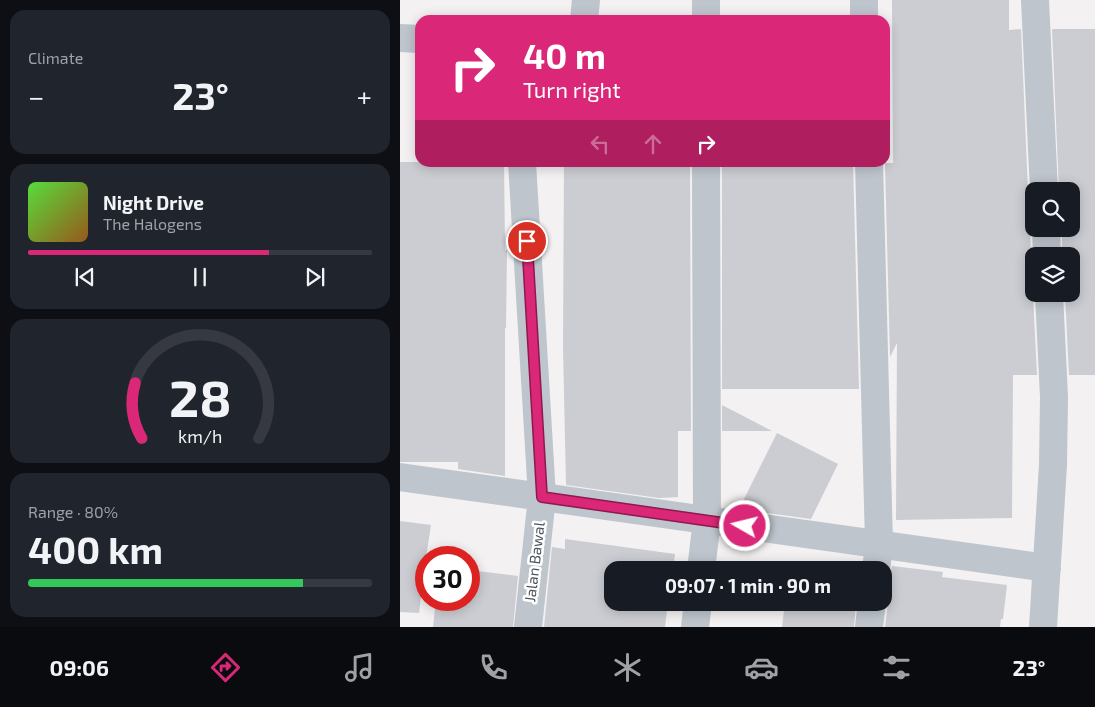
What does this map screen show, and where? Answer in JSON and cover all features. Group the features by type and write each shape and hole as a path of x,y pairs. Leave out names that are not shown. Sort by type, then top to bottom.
{"street":[{"path":"584,15 586,0"},
{"path":"706,0 706,15"},
{"path":"864,0 864,15"},
{"path":"1035,0 1044,182"},
{"path":"400,38 415,40"},
{"name":"Jalan Bawal","path":"522,167 542,497 528,627"},
{"path":"702,561 707,520 706,167"},
{"path":"868,167 878,557"},
{"path":"1043,627 1053,465 1054,397 1049,302"},
{"path":"400,477 707,520 878,557 1046,568"},
{"path":"695,627 697,611"},
{"path":"869,627 871,611"}],"building":[{"path":"892,0 1009,0 1009,30 1021,29 1028,182 1025,182 1025,237 1030,237 1031,247 1025,247 1025,302 1033,302 1037,375 1013,375 1012,518 896,520 897,343 890,357 885,167 890,167 890,163 893,163"},
{"path":"1052,29 1095,29 1095,375 1069,375 1065,302 1080,302 1080,247 1062,247 1062,237 1080,237 1080,182 1059,182"},
{"path":"400,162 415,162 415,167 504,167 505,250 507,250 505,476 458,469 458,462 400,462"},
{"path":"564,167 690,167 691,431 678,431 678,497 659,498 566,485 563,347"},
{"path":"722,167 853,167 859,389 722,389"},
{"path":"722,405 772,431 722,431"},
{"path":"777,433 838,464 811,519 761,512 742,503"},
{"path":"400,521 431,525 428,546 415,546 415,611 419,611 419,613 400,612"},
{"path":"565,539 675,554 674,561 604,561 604,611 667,611 665,627 544,627 552,547 565,549"},
{"path":"892,566 943,572 942,577 1007,585 1003,619 1001,619 1000,627 885,627 887,611 892,611"},
{"path":"480,571 518,576 513,627 433,627 435,611 480,611"},
{"path":"784,611 855,611 854,627 782,627"}],"route":[{"path":"527,241 542,497 745,526"}]}
